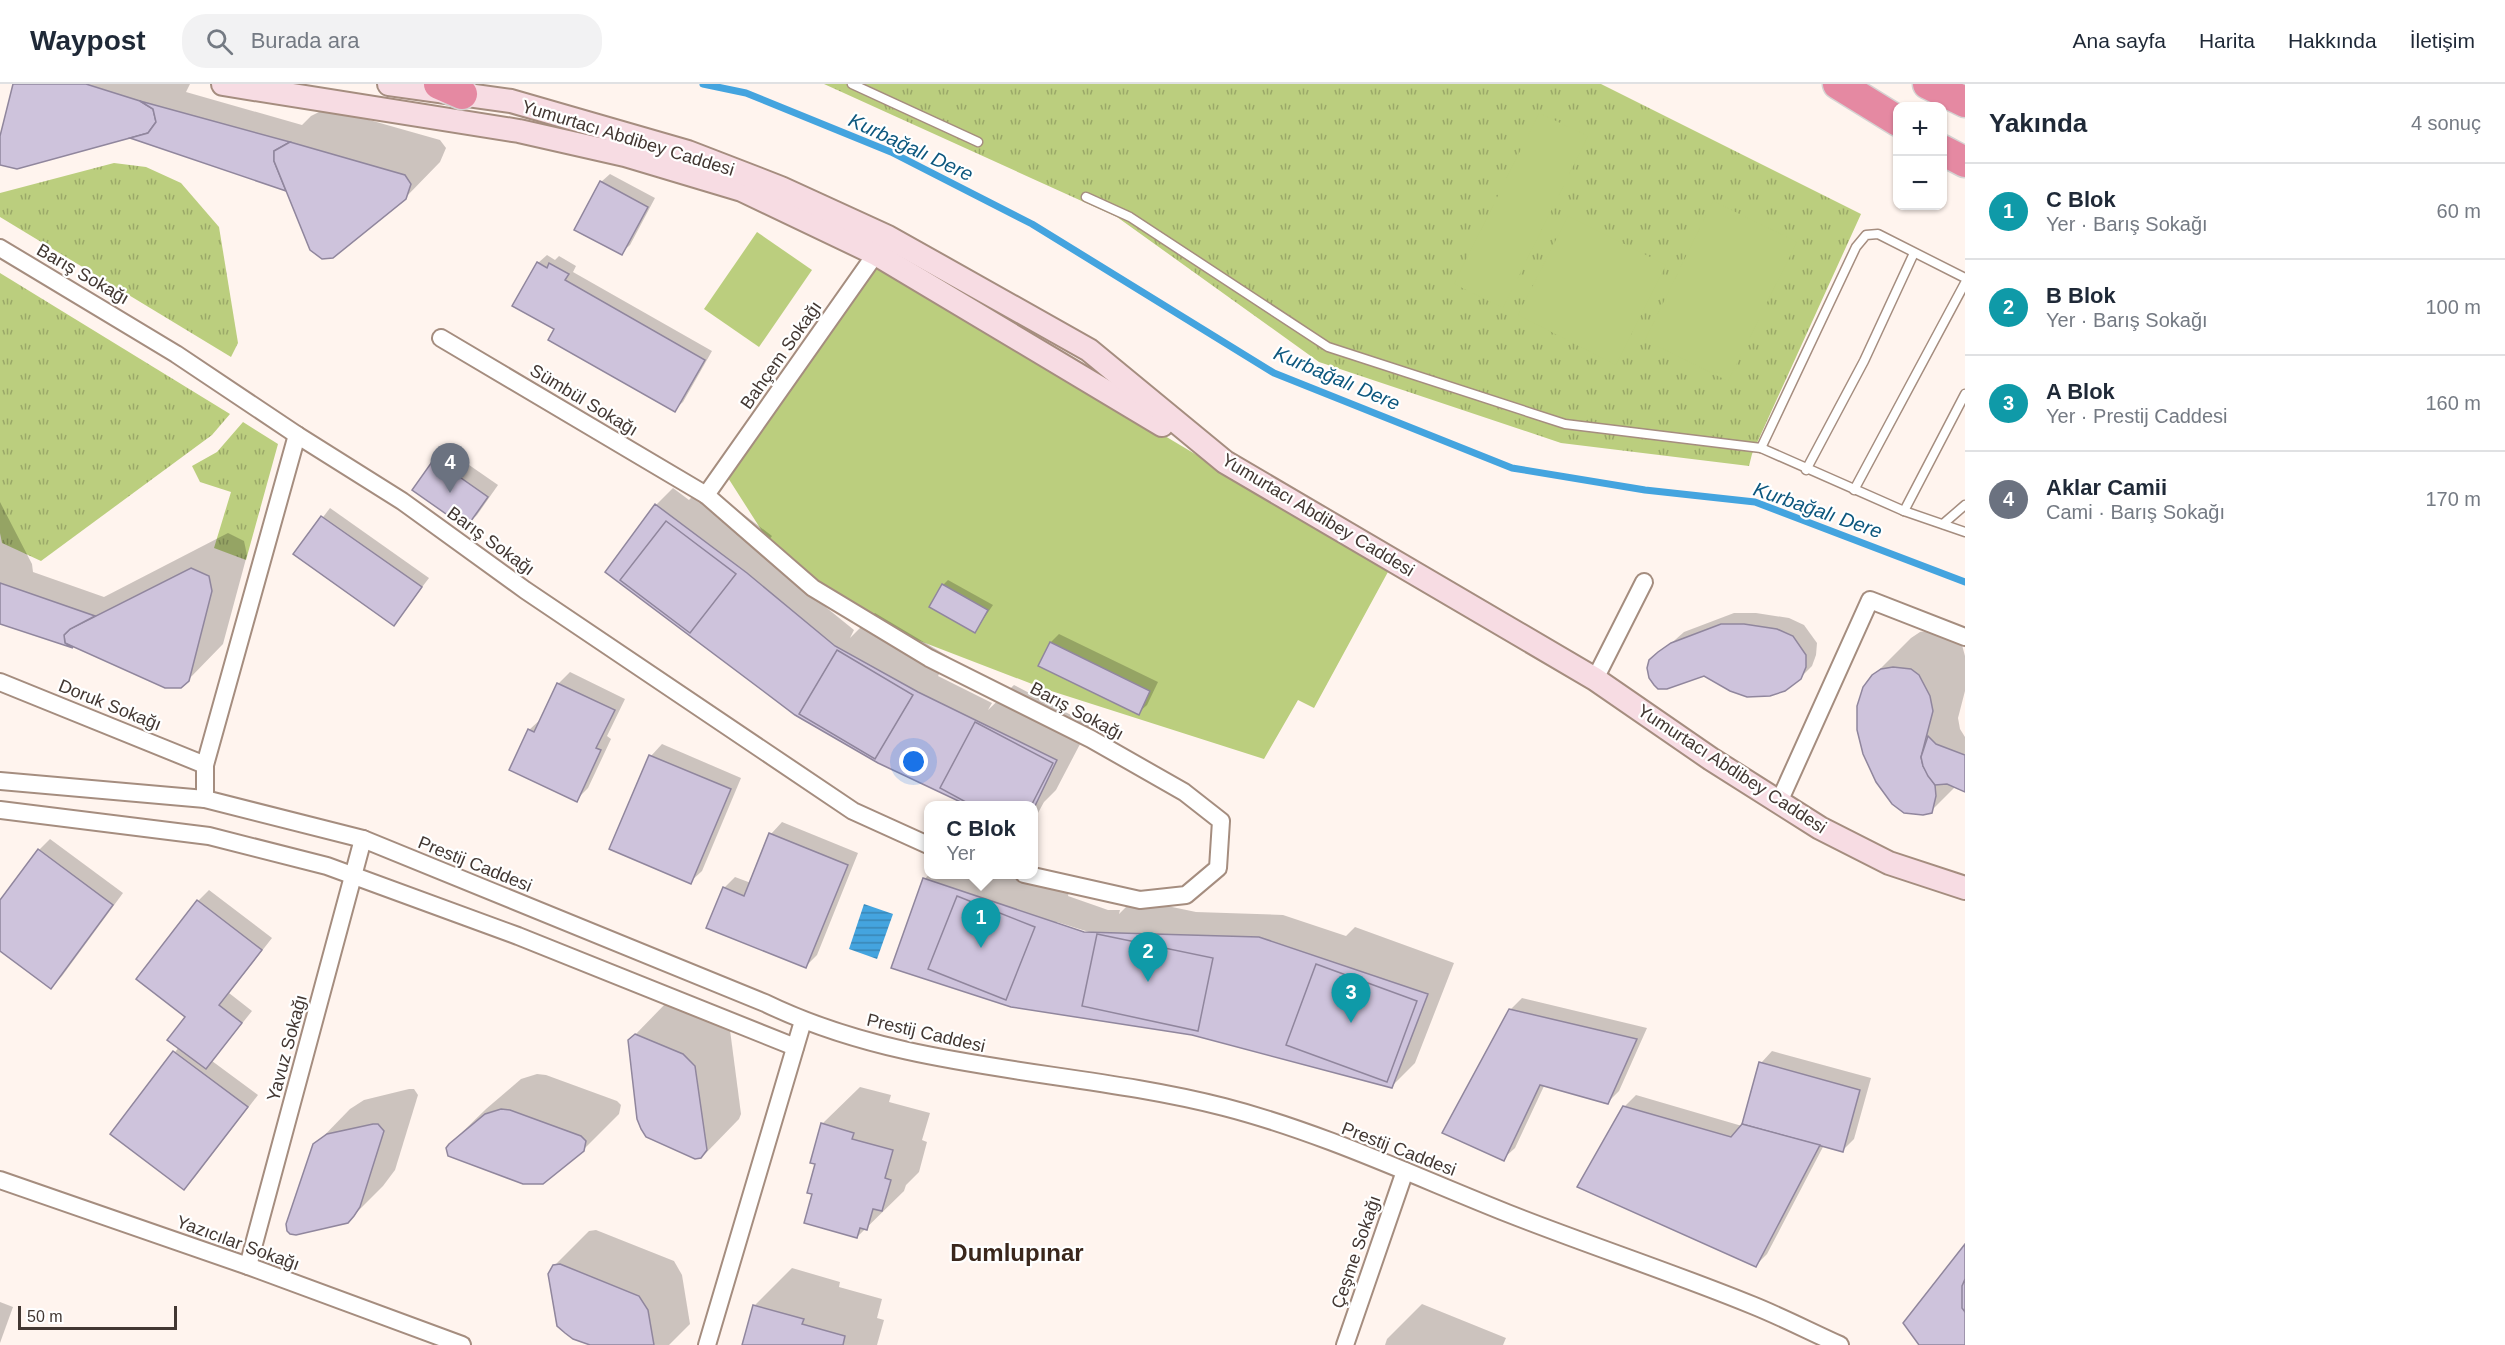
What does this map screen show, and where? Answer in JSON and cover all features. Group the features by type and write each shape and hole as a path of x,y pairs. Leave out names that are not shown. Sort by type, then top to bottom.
{"highway":[{"path":"1838,84 1893,118"},
{"path":"1928,84 1965,102"},
{"path":"1947,153 1965,162"}],"main road":[{"path":"223,84 519,131 625,155 742,190 882,245"},
{"name":"Yumurtacı Abdibey Caddesi","path":"389,84 451,89 511,101 688,152 781,188 882,245 1089,350 1225,462 1595,679 1711,759 1820,828 1889,862 1965,888"}],"street":[{"name":"Bahçem Sokağı","path":"706,495 882,245"},
{"name":"Barış Sokağı","path":"0,248 176,354 297,435 402,501 525,590 853,811 924,843"},
{"name":"Sümbül Sokağı","path":"441,338 706,495"},
{"path":"205,799 205,765 297,435"},
{"name":"Barış Sokağı","path":"706,495 813,588 929,658 1122,756 1184,792 1221,821 1218,868 1186,895 1140,900 1038,877"},
{"path":"1595,679 1644,582"},
{"path":"1779,802 1870,600 1965,637"},
{"name":"Doruk Sokağı","path":"0,682 205,765"},
{"name":"Prestij Caddesi","path":"0,781 205,799 363,839 765,1003 803,1021 919,1054 1224,1107 1305,1133 1405,1171 1753,1306 1840,1345"},
{"path":"0,810 209,836 327,866 518,936 795,1047"},
{"name":"Yavuz Sokağı","path":"248,1266 363,839"},
{"path":"707,1345 803,1021"},
{"name":"Çeşme Sokağı","path":"1345,1345 1405,1171"},
{"name":"Yazıcılar Sokağı","path":"0,1180 248,1266 462,1345"}],"lane":[{"path":"852,84 978,142"},
{"path":"1086,197 1130,217 1328,347 1564,424 1761,448 1806,470 1904,511 1965,532"},
{"path":"1761,448 1856,247 1866,235 1878,234 1965,278"},
{"path":"1806,470 1864,361 1914,254"},
{"path":"1854,490 1965,283"},
{"path":"1904,511 1965,394"},
{"path":"1943,524 1965,505"}],"green space":[{"path":"824,84 1601,84 1861,214 1752,454 1749,466 1561,443 1319,362 1117,217"},
{"path":"1539,113 1588,136 1503,308 1454,284"},
{"path":"114,163 146,167 181,183 219,227 238,343 231,357 0,217 0,193"},
{"path":"1713,201 1797,242 1728,381 1645,340"},
{"path":"1568,216 1666,265 1616,365 1518,315"},
{"path":"757,232 812,270 759,347 704,309"},
{"path":"877,264 1389,570 1314,708 1298,700 1264,759 1045,689 868,621 769,542 723,470"},
{"path":"0,273 230,414 212,435 41,561 2,543 0,533"},
{"path":"243,422 278,444 246,560 214,548 231,492 200,482 192,466 217,452"}],"water":[{"path":"864,904 893,914 877,959 849,949"}],"building":[{"path":"13,84 86,84 140,101 153,109 156,122 148,133 130,138 17,169 0,165 0,136"},
{"path":"140,101 290,142 274,151 274,161 286,191 130,138 148,133 156,122 153,109"},
{"path":"290,142 405,175 411,184 406,199 333,258 322,259 310,250 274,161 274,151"},
{"path":"600,181 648,207 622,255 574,230"},
{"path":"537,262 547,268 549,263 569,274 565,280 705,360 675,412 548,340 554,329 512,306"},
{"path":"434,459 488,497 466,528 412,490"},
{"path":"655,504 747,573 835,646 918,692 1057,760 1037,801 958,801 878,763 795,715 605,572"},
{"path":"321,516 422,587 394,626 293,554"},
{"path":"666,521 736,574 690,633 620,580"},
{"path":"191,568 209,576 212,591 189,681 181,688 165,688 65,643 64,635 70,629"},
{"path":"0,583 95,616 70,629 64,635 65,643 73,648 0,624"},
{"path":"942,584 988,610 975,633 929,607"},
{"path":"1721,624 1744,624 1777,629 1793,636 1806,655 1806,667 1801,679 1785,691 1770,696 1747,697 1730,691 1704,676 1667,689 1658,689 1654,685 1649,678 1647,668 1649,660 1671,643"},
{"path":"1050,642 1150,691 1139,715 1038,666"},
{"path":"837,650 913,695 875,759 799,714"},
{"path":"1893,667 1911,669 1919,675 1930,696 1933,711 1921,757 1923,766 1935,785 1936,796 1932,813 1923,815 1904,813 1892,804 1876,782 1863,754 1857,730 1857,706 1863,687 1872,675 1881,669"},
{"path":"557,683 615,710 596,748 601,750 577,802 509,770 528,729 534,732"},
{"path":"975,722 1053,763 1034,801 964,801 940,788"},
{"path":"1928,736 1936,744 1965,755 1965,792 1947,784 1935,785 1928,776 1921,757"},
{"path":"649,755 731,789 691,884 609,849"},
{"path":"769,833 848,865 806,968 706,928 723,887 744,896"},
{"path":"38,849 113,905 51,989 0,951 0,900"},
{"path":"923,878 1084,932 1259,937 1428,994 1392,1088 1192,1035 1011,1007 891,968"},
{"path":"957,896 1035,927 1006,1000 928,969"},
{"path":"197,900 262,950 219,1005 242,1023 206,1069 167,1040 185,1017 136,979"},
{"path":"1097,934 1213,958 1198,1031 1082,1006"},
{"path":"1316,964 1417,1001 1387,1082 1286,1045"},
{"path":"1509,1009 1637,1039 1608,1104 1540,1085 1504,1161 1442,1133"},
{"path":"635,1034 683,1054 695,1066 707,1150 701,1158 695,1159 646,1137 641,1129 637,1119 628,1040"},
{"path":"173,1051 248,1107 184,1190 110,1134"},
{"path":"1759,1062 1860,1090 1843,1152 1742,1124"},
{"path":"1623,1106 1731,1137 1742,1124 1820,1145 1756,1267 1577,1187"},
{"path":"501,1109 510,1110 581,1136 586,1141 584,1151 543,1184 523,1184 448,1156 446,1148 449,1144 485,1114"},
{"path":"821,1123 854,1133 852,1139 893,1150 885,1178 891,1180 882,1211 873,1209 867,1230 860,1228 857,1238 804,1223 812,1194 807,1193 815,1164 810,1163"},
{"path":"378,1124 384,1131 360,1207 354,1216 348,1223 296,1235 290,1234 286,1224 313,1144 327,1134"},
{"path":"1965,1244 1965,1345 1919,1345 1903,1323"},
{"path":"560,1264 639,1296 648,1310 654,1345 590,1345 573,1339 565,1333 557,1326 548,1274 553,1265"},
{"path":"1965,1279 1965,1312 1962,1308 1962,1286"},
{"path":"753,1305 804,1319 802,1324 845,1336 843,1345 742,1345"}],"waterway":[{"name":"Kurbağalı Dere","path":"703,84 746,93 891,152 1032,224 1274,373 1512,468 1645,490 1755,502 1965,582"}],"place":[{"name":"Aklar Camii","path":"450,493"},
{"name":"C Blok","path":"981,948"},
{"name":"B Blok","path":"1148,982"},
{"name":"A Blok","path":"1351,1023"}],"district":[{"name":"Dumlupınar","path":"1017,1252"}]}
